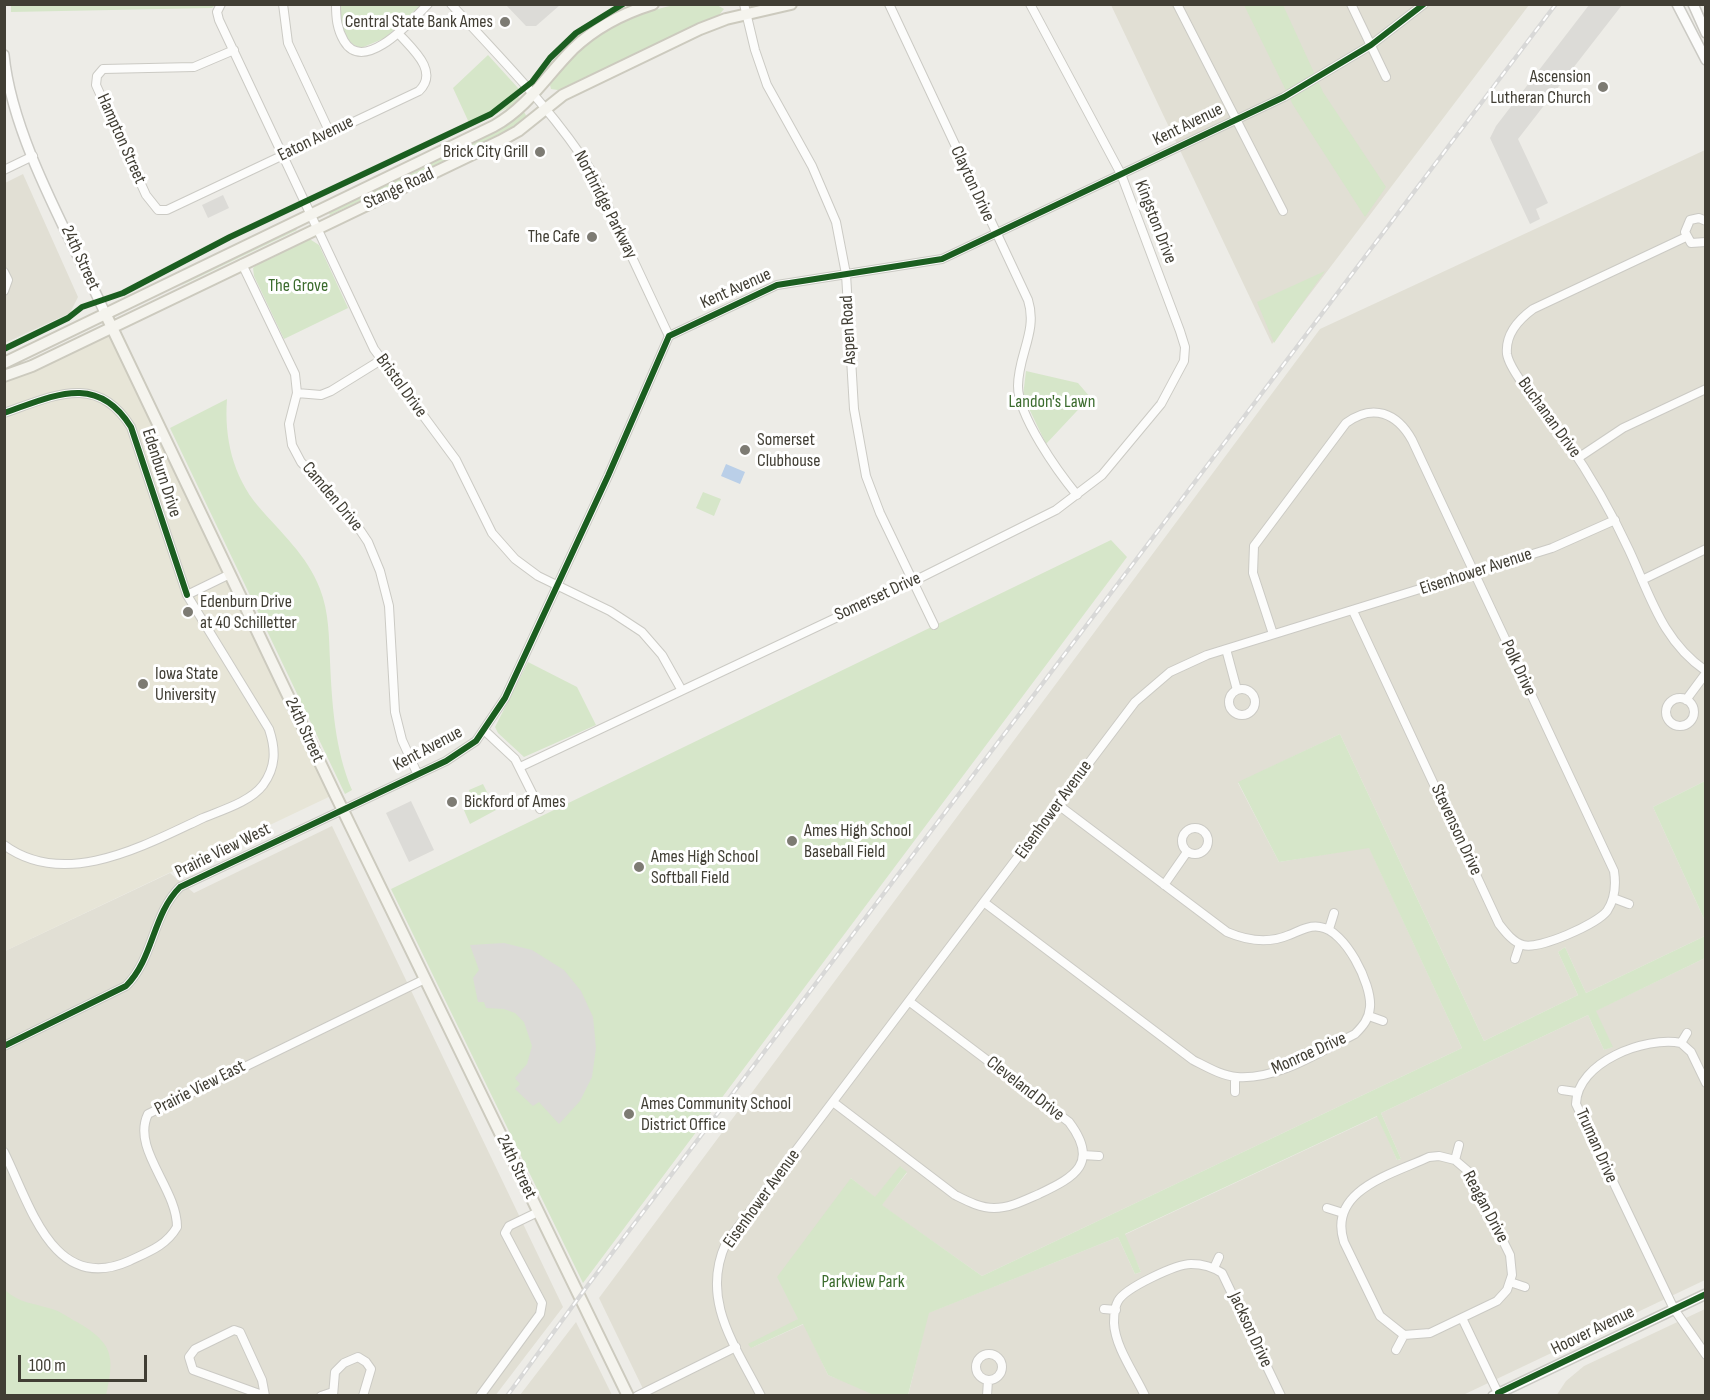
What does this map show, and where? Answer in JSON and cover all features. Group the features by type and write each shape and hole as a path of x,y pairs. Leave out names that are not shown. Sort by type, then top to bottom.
{"main road":[{"name":"Stange Road","path":"4,363 494,126 511,116 534,96 561,63 594,32 625,15 653,4"},
{"name":"Stange Road","path":"4,376 112,327 500,141 570,91 700,29 745,10 791,4"},
{"name":"24th Street","path":"105,313 342,810 628,1395"}],"street":[{"name":"Bristol Drive","path":"221,4 217,12 219,20 316,228 381,360 456,460 492,533 515,559 538,576 610,611 642,632 662,655 681,689"},
{"path":"283,4 288,43 330,133"},
{"path":"336,4 339,31 353,51 363,53 372,50 398,33 428,4"},
{"name":"Northridge Parkway","path":"451,4 545,109 592,172 669,336"},
{"name":"Clayton Drive","path":"889,4 1032,314 1032,328 1018,386 1020,401 1056,469 1077,495"},
{"name":"Kingston Drive","path":"1030,4 1121,174 1180,331 1185,347 1184,361"},
{"path":"1178,4 1234,119 1283,211"},
{"path":"1351,4 1386,76"},
{"name":"Kent Avenue","path":"342,810 454,756 476,741 484,730 505,698 559,585 669,336 777,285 942,259 1284,97 1371,45 1424,4"},
{"path":"1706,33 1691,4 1678,7 1706,60"},
{"name":"Aspen Road","path":"745,10 767,85 825,192 836,222 846,274 854,409 866,476 876,504 934,625"},
{"name":"Eaton Avenue","path":"150,202 158,210 167,210 419,90 425,85 427,76 425,64 398,33"},
{"name":"Hampton Street","path":"150,202 96,85 97,76 103,69 194,67 234,50"},
{"name":"24th Street","path":"4,55 11,97 33,156 105,313"},
{"path":"4,170 33,156"},
{"name":"Buchanan Drive","path":"1706,220 1699,218 1690,220 1685,228 1686,237 1533,309 1520,318 1512,329 1507,355 1514,370 1578,458 1615,520 1663,627 1686,655 1706,672"},
{"path":"1686,237 1695,244 1706,242"},
{"name":"Camden Drive","path":"242,264 295,374 297,393 289,424 292,445 301,462 350,515 368,542 380,571 389,606 395,712 402,740 417,773"},
{"path":"4,272 8,280 4,291"},
{"path":"297,393 321,395 381,360"},
{"name":"Somerset Drive","path":"520,767 681,689 914,581 1056,510 1102,474 1128,446 1161,404 1184,361"},
{"path":"1578,458 1623,428 1706,389"},
{"name":"Edenburn Drive","path":"4,413 59,394 72,392 99,397 122,414 130,427 187,595 269,729 274,744 274,760 263,785 248,798 159,839 112,857 89,862 50,862 33,858 4,844"},
{"name":"Polk Drive","path":"1273,634 1251,562 1258,537 1338,432 1354,417 1365,412 1383,412 1400,422 1412,440 1472,573 1614,871 1613,898"},
{"name":"Eisenhower Avenue","path":"761,1395 718,1308 716,1276 718,1260 726,1243 1135,702 1151,686 1187,663 1273,634 1552,548 1615,520"},
{"path":"1642,580 1706,549"},
{"path":"187,595 230,574"},
{"name":"Stevenson Drive","path":"1353,611 1499,924 1520,944"},
{"path":"1226,649 1237,690"},
{"path":"1686,700 1706,672"},
{"path":"484,730 511,755 520,767 540,809"},
{"path":"1058,804 1227,932 1241,938 1265,941 1318,926 1339,935 1349,947 1368,990 1369,1016 1383,1021"},
{"name":"Prairie View West","path":"4,1046 126,986 140,972 161,911 168,899 180,887 342,810"},
{"path":"1164,885 1187,852"},
{"path":"1515,959 1520,944 1541,945 1597,919 1605,913 1613,898 1629,904"},
{"name":"Monroe Drive","path":"985,903 1193,1060 1235,1077 1251,1077 1286,1068 1355,1034 1364,1026 1369,1016"},
{"path":"1329,929 1334,913"},
{"name":"Prairie View East","path":"4,1152 50,1245 76,1266 88,1269 119,1265 165,1243 177,1227 173,1203 143,1138 143,1124 148,1114 425,979"},
{"name":"Cleveland Drive","path":"910,1002 1069,1122 1079,1138 1083,1155"},
{"path":"1687,1033 1681,1043 1691,1052 1706,1083"},
{"name":"Truman Drive","path":"1681,1043 1666,1040 1638,1046 1599,1065 1589,1073 1576,1092 1576,1104 1674,1310 1706,1355"},
{"path":"1235,1077 1235,1092"},
{"path":"1562,1090 1576,1092"},
{"path":"833,1102 954,1195 982,1206 992,1208 1018,1203 1065,1182 1078,1171 1083,1155 1099,1156"},
{"path":"1455,1160 1459,1145"},
{"name":"Reagan Drive","path":"1342,1213 1347,1202 1363,1188 1429,1157 1439,1156 1455,1160 1462,1164 1475,1182 1510,1255 1510,1282"},
{"path":"1327,1208 1342,1213 1341,1232 1344,1242 1380,1316 1404,1335 1412,1337 1430,1333 1462,1318 1497,1300 1510,1282 1525,1287"},
{"path":"480,1395 540,1314 542,1303 506,1233 509,1226 538,1212"},
{"path":"1145,1395 1116,1336 1114,1322 1118,1301 1127,1291 1174,1268 1189,1264 1214,1268 1219,1257"},
{"name":"Jackson Drive","path":"1214,1268 1227,1282 1281,1395"},
{"name":"Hoover Avenue","path":"1497,1395 1706,1294"},
{"path":"1104,1309 1116,1310"},
{"path":"1462,1318 1497,1395"},
{"path":"234,1330 240,1332 262,1380 265,1395 194,1370 189,1357 195,1349 204,1344 234,1330"},
{"path":"1396,1350 1404,1335"},
{"path":"637,1395 736,1347"},
{"path":"321,1395 333,1394 335,1372 344,1363 358,1357 371,1369 363,1395"},
{"path":"987,1395 988,1380"}],"shaded area":[{"path":"506,5 560,5 536,26 526,26"},
{"path":"1111,5 1529,5 1272,344"},
{"path":"1589,5 1622,5 1518,139 1548,203 1536,209 1540,219 1530,224 1490,138 1496,126"},
{"path":"1705,150 1705,781 1653,807 1705,921 1705,936 1586,993 1565,947 1558,952 1578,995 1484,1041 1340,734 1238,783 1279,862 1369,847 1462,1048 982,1276 881,1205 907,1173 901,1167 875,1198 851,1178 799,1319 751,1348 804,1324 828,1375 874,1393 874,1395 646,1395 599,1298 1320,329"},
{"path":"23,174 78,297 70,313 5,343 5,183"},
{"path":"223,195 229,208 208,218 202,205"},
{"name":"Iowa State University","path":"112,327 335,794 5,951 5,376"},
{"path":"411,801 434,850 409,862 386,813"},
{"path":"332,826 563,1307 495,1396 42,1395 5,1323 5,951 170,873 194,893"},
{"path":"504,943 532,950 564,970 581,991 593,1017 596,1048 592,1077 580,1101 559,1124 539,1102 533,1106 515,1089 520,1084 515,1078 527,1064 532,1046 524,1022 515,1013 504,1009 486,1008 484,1002 478,1002 473,978 479,970 470,945"},
{"path":"1705,958 1705,1280 1463,1395 908,1396 928,1313 1118,1237 1135,1274 1141,1272 1124,1235 1378,1116 1397,1160 1401,1159 1381,1113 1588,1015 1604,1050 1612,1047 1595,1011"},
{"path":"1705,1309 1705,1395 1556,1396 1566,1381 1584,1366"},
{"path":"576,1322 612,1395 520,1395"}],"green space":[{"path":"11,4 215,5 212,8 11,12"},
{"path":"340,5 421,5 385,38 361,48 350,41 343,31"},
{"path":"674,5 717,5 724,9 719,15 558,90 551,89 550,85 561,69 574,55 603,32 637,16"},
{"path":"1244,5 1283,5 1323,92 1386,187 1365,217 1293,105"},
{"path":"488,55 518,88 519,102 471,127 453,88"},
{"path":"524,112 527,117 502,134 330,215 327,209 499,129"},
{"path":"294,225 297,230 180,286 221,261"},
{"name":"The Grove","path":"308,238 319,245 348,308 284,339 254,276 253,268 264,259 272,258"},
{"path":"1325,271 1274,343 1257,302"},
{"name":"Landon's Lawn","path":"1026,371 1078,383 1090,397 1046,444 1023,396"},
{"path":"227,399 229,442 242,482 258,506 308,565 323,598 328,625 335,727 346,775 352,790 345,794 170,428"},
{"path":"703,492 721,499 714,516 696,508"},
{"path":"1111,540 1127,557 583,1283 391,889"},
{"path":"528,662 577,687 596,725 524,757 498,733 495,727"},
{"name":"Parkview Park","path":"1340,734 1484,1041 1578,995 1558,952 1565,947 1586,993 1705,936 1705,958 1596,1011 1613,1047 1604,1050 1588,1015 1381,1113 1401,1159 1397,1160 1377,1116 1125,1234 1141,1272 1135,1274 1118,1237 929,1313 908,1395 874,1395 828,1375 803,1324 751,1348 748,1344 798,1319 777,1277 851,1178 875,1197 900,1166 907,1172 882,1205 982,1276 1462,1048 1369,848 1279,862 1238,782"},
{"path":"1705,781 1705,921 1653,807"},
{"path":"483,784 496,810 470,824 463,808 466,806 462,798 470,795 469,790"},
{"path":"5,1290 21,1300 58,1311 98,1337 104,1344 110,1360 106,1395 5,1395"}],"water":[{"path":"726,464 745,472 740,484 721,476"}],"railway":[{"path":"507,1396 588,1285 1556,4"}],"cycle path":[{"path":"4,349 68,318 82,307 123,293 230,237 491,114 532,82 550,58 576,33 623,4"},
{"path":"4,1046 126,986 142,963 164,910 180,887 446,761 476,741 505,698 608,476 669,336 777,285 942,259 1284,97 1371,45 1424,4"},
{"path":"4,413 57,395 73,393 89,394 104,399 118,410 131,427 187,595"},
{"path":"1499,1396 1498,1393 1706,1294"}],"place":[{"name":"Central State Bank Ames","path":"505,22"},
{"name":"Ascension Lutheran Church","path":"1603,87"},
{"name":"Brick City Grill","path":"540,152"},
{"name":"The Cafe","path":"592,237"},
{"name":"Somerset Clubhouse","path":"745,450"},
{"name":"Edenburn Drive at 40 Schilletter","path":"188,612"},
{"name":"Iowa State University","path":"143,684"},
{"name":"Bickford of Ames","path":"452,802"},
{"name":"Ames High School Baseball Field","path":"792,841"},
{"name":"Ames High School Softball Field","path":"639,867"},
{"name":"Ames Community School District Office","path":"629,1114"}]}
